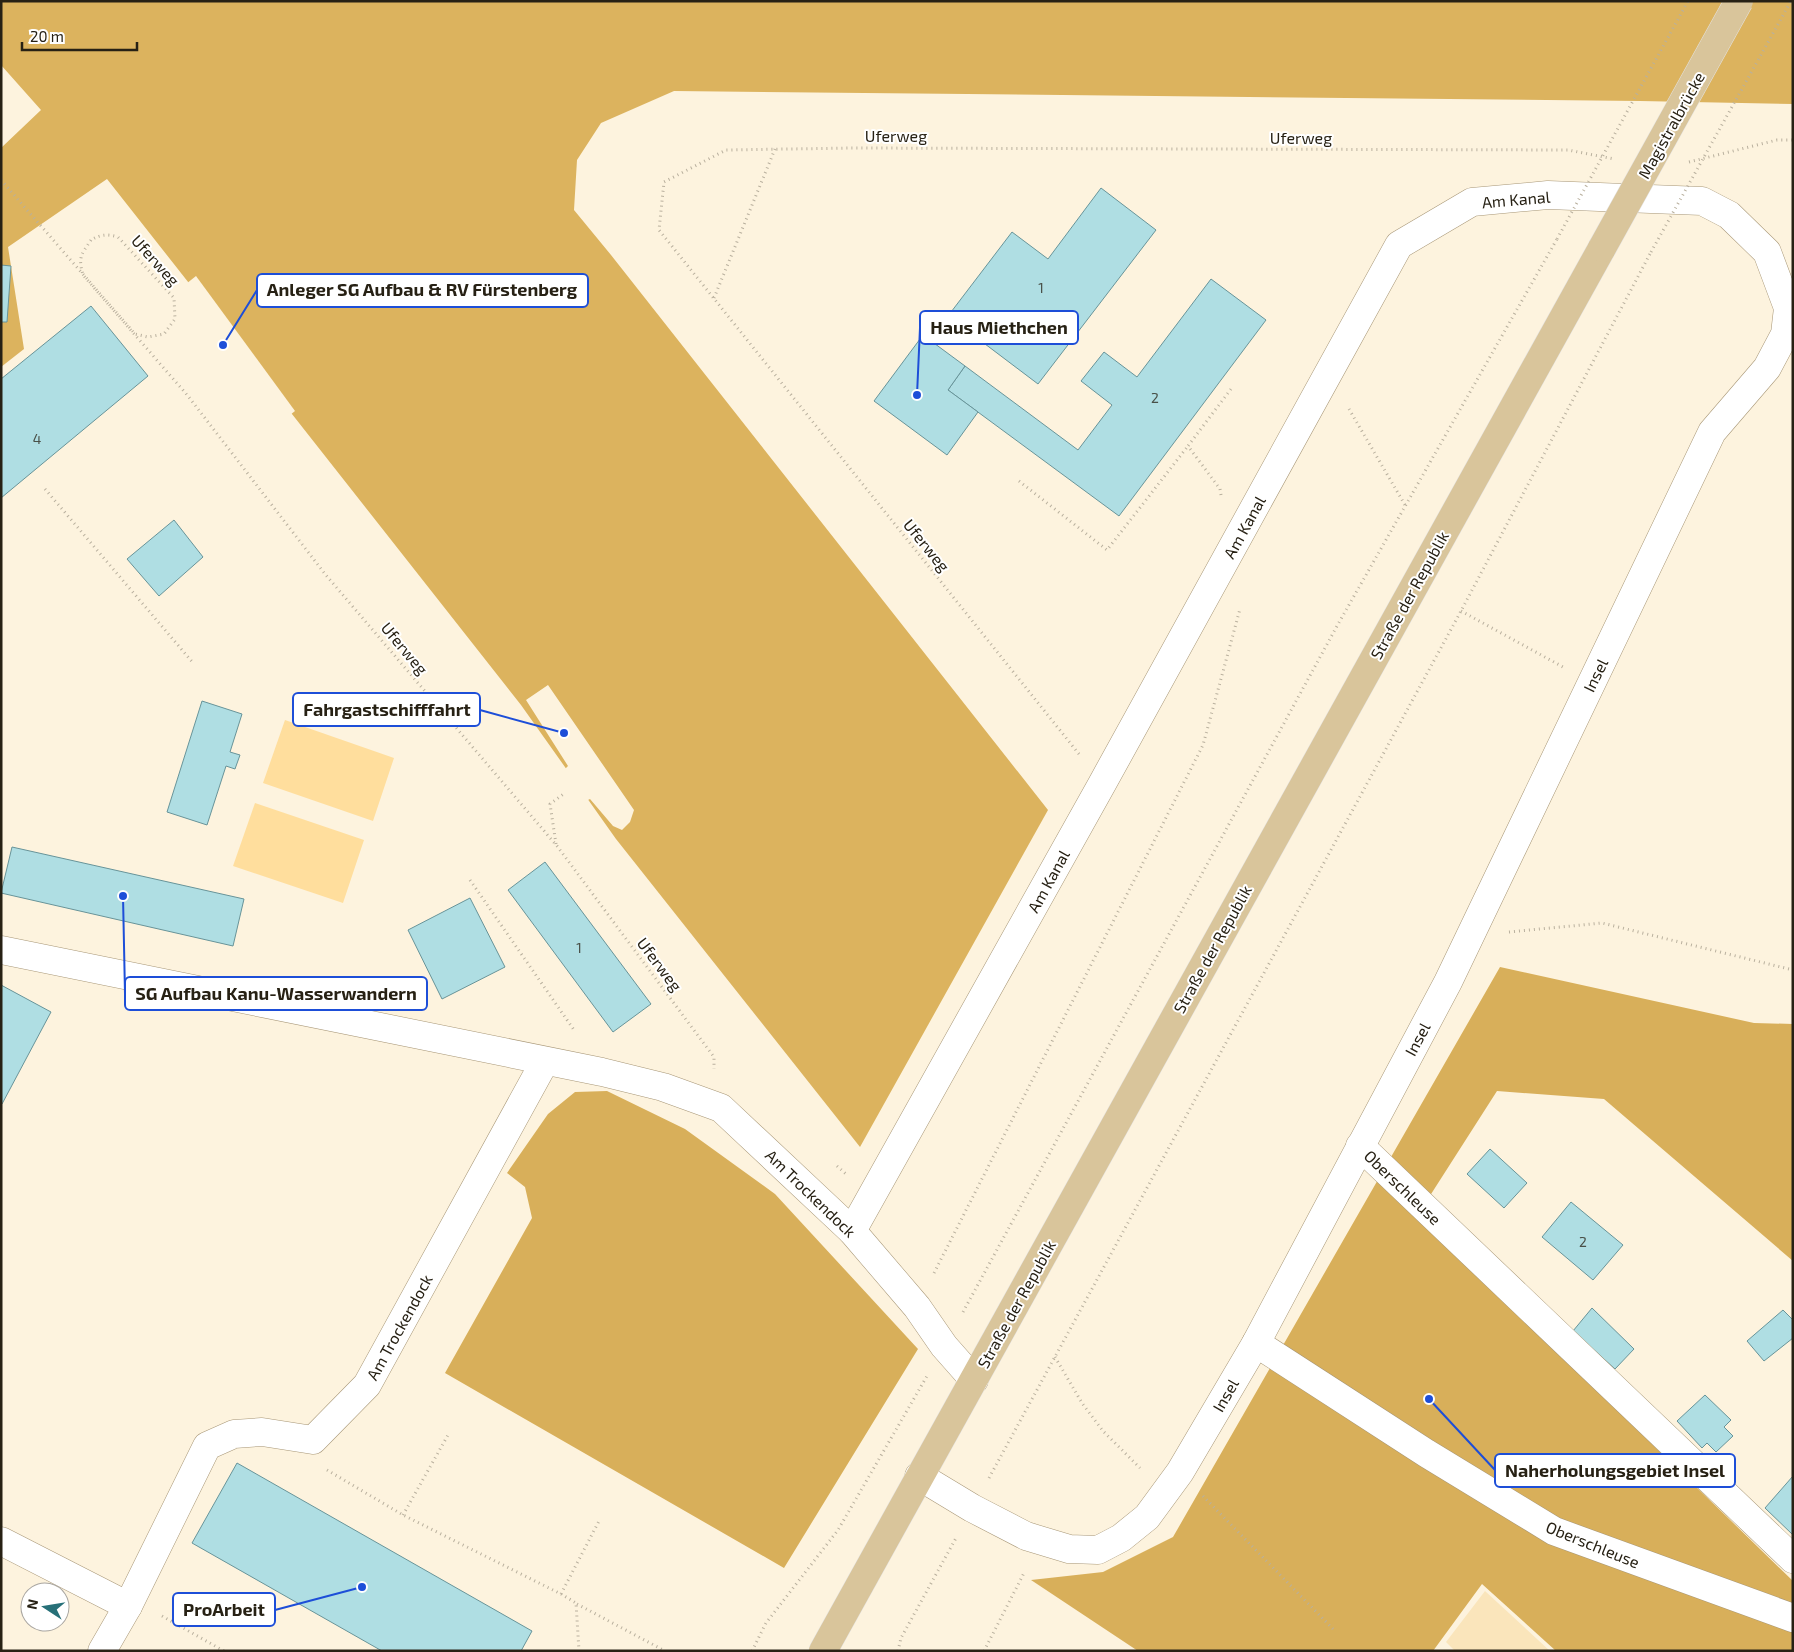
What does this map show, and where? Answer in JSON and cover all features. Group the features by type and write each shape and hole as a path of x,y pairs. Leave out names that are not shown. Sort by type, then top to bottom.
{"main road":[{"name":"Magistralbrücke","path":"1602,248 1739,1"},
{"name":"Straße der Republik","path":"823,1651 1602,248"}],"street":[{"name":"Am Kanal","path":"852,1231 1102,784 1399,245 1472,202 1548,195 1702,201 1730,215 1767,252 1788,308 1789,334"},
{"name":"Insel","path":"920,1476 972,1508 1026,1536 1069,1549 1098,1550 1120,1538 1147,1517 1174,1481 1256,1343 1471,935 1712,432 1767,368 1789,334"},
{"name":"Am Trockendock","path":"1,950 602,1072 663,1087 721,1108 852,1231 917,1307 944,1346 974,1380"},
{"name":"Am Trockendock","path":"102,1651 128,1606 208,1446 234,1434 262,1432 313,1440 367,1386 545,1061"},
{"name":"Oberschleuse","path":"1360,1146 1793,1558"},
{"name":"Oberschleuse","path":"1256,1343 1426,1453 1554,1531 1793,1618"},
{"path":"1,1541 128,1606"}],"path":[{"path":"752,1651 766,1623 838,1530 944,1346 1337,626 1557,239 1688,1"},
{"path":"898,1651 901,1638 1460,611 1651,252 1791,1"},
{"path":"1682,164 1777,140 1793,140"},
{"name":"Uferweg","path":"1102,784 659,230 664,182 726,150 852,148 1568,150 1616,159"},
{"path":"714,299 775,149"},
{"path":"1692,174 1702,176"},
{"name":"Uferweg","path":"1,180 135,334 148,337 164,334 175,319 174,298 118,237 108,234 98,236 91,240 82,253 79,260 83,274 188,396 325,574 557,846 714,1057 714,1080 721,1108"},
{"path":"1328,374 1405,505"},
{"path":"1019,482 1107,550 1231,389"},
{"path":"1188,446 1220,489 1235,544"},
{"path":"45,489 194,664"},
{"path":"917,1307 1203,745 1240,607"},
{"path":"1460,611 1592,683"},
{"path":"557,846 550,804 565,793"},
{"path":"470,880 602,1072"},
{"path":"1471,935 1602,923 1793,970"},
{"path":"1055,1356 1082,1403 1103,1431 1146,1473 1174,1481 1333,1629"},
{"path":"403,1515 448,1435"},
{"path":"320,1466 403,1515 562,1594 576,1604 665,1651"},
{"path":"562,1594 599,1521"},
{"path":"984,1651 1041,1540"},
{"path":"576,1604 579,1651"},
{"path":"128,1606 156,1613 224,1651"}],"shaded area":[{"path":"1,1 1793,1 1793,104 674,91 601,123 577,160 574,210 1048,810 860,1147 616,839 521,705 107,179 8,247 24,349 1,367 1,148 41,110 1,65"},
{"path":"285,720 394,758 373,821 263,783"},
{"path":"255,803 364,840 343,903 233,866"},
{"path":"1500,967 1754,1023 1793,1024 1793,1261 1604,1099 1497,1091 1417,1216 1793,1581 1793,1651 1556,1651 1482,1584 1433,1651 1138,1651 1031,1580 1103,1572 1173,1537"},
{"path":"607,1091 685,1129 775,1194 918,1349 784,1568 445,1373 532,1218 525,1187 507,1173 548,1114 575,1092"},
{"path":"1485,1591 1550,1651 1455,1651 1446,1642"}],"pier":[{"path":"196,276 295,411 290,415 186,284"},
{"path":"548,685 634,810 630,822 622,830 613,826 590,799 586,801 564,770 568,766 526,700"}],"building":[{"path":"1101,188 1156,230 1038,384 948,316 1012,232 1048,259"},
{"path":"1,265 11,266 7,322 1,322"},
{"path":"1211,279 1266,320 1119,516 948,390 965,366 1078,450 1112,405 1081,381 1104,352 1137,377"},
{"path":"91,306 148,376 1,498 1,379"},
{"path":"923,335 965,366 948,390 978,412 947,455 874,401"},
{"path":"174,520 203,557 159,596 127,559"},
{"path":"202,701 242,714 230,752 240,755 235,769 226,766 207,825 167,812"},
{"path":"12,847 244,899 233,946 1,893"},
{"path":"545,862 651,1004 613,1032 508,890"},
{"path":"470,898 505,967 442,999 408,930"},
{"path":"1,985 51,1012 2,1104 1,1104"},
{"path":"1490,1149 1527,1183 1504,1208 1467,1174"},
{"path":"1571,1202 1623,1245 1593,1280 1542,1237"},
{"path":"1592,1308 1634,1349 1615,1369 1573,1331"},
{"path":"1783,1310 1793,1320 1793,1338 1764,1361 1747,1341"},
{"path":"1705,1395 1731,1420 1724,1427 1733,1436 1716,1452 1707,1443 1702,1448 1677,1421"},
{"path":"237,1463 532,1631 521,1651 382,1651 192,1543"},
{"path":"1793,1476 1793,1535 1765,1508"}],"place":[{"name":"Anleger SG Aufbau & RV Fürstenberg","path":"223,345"},
{"name":"Haus Miethchen","path":"917,395"},
{"name":"Fahrgastschifffahrt","path":"564,733"},
{"name":"SG Aufbau Kanu-Wasserwandern","path":"123,896"},
{"name":"Naherholungsgebiet Insel","path":"1429,1399"},
{"name":"ProArbeit","path":"362,1587"}]}
